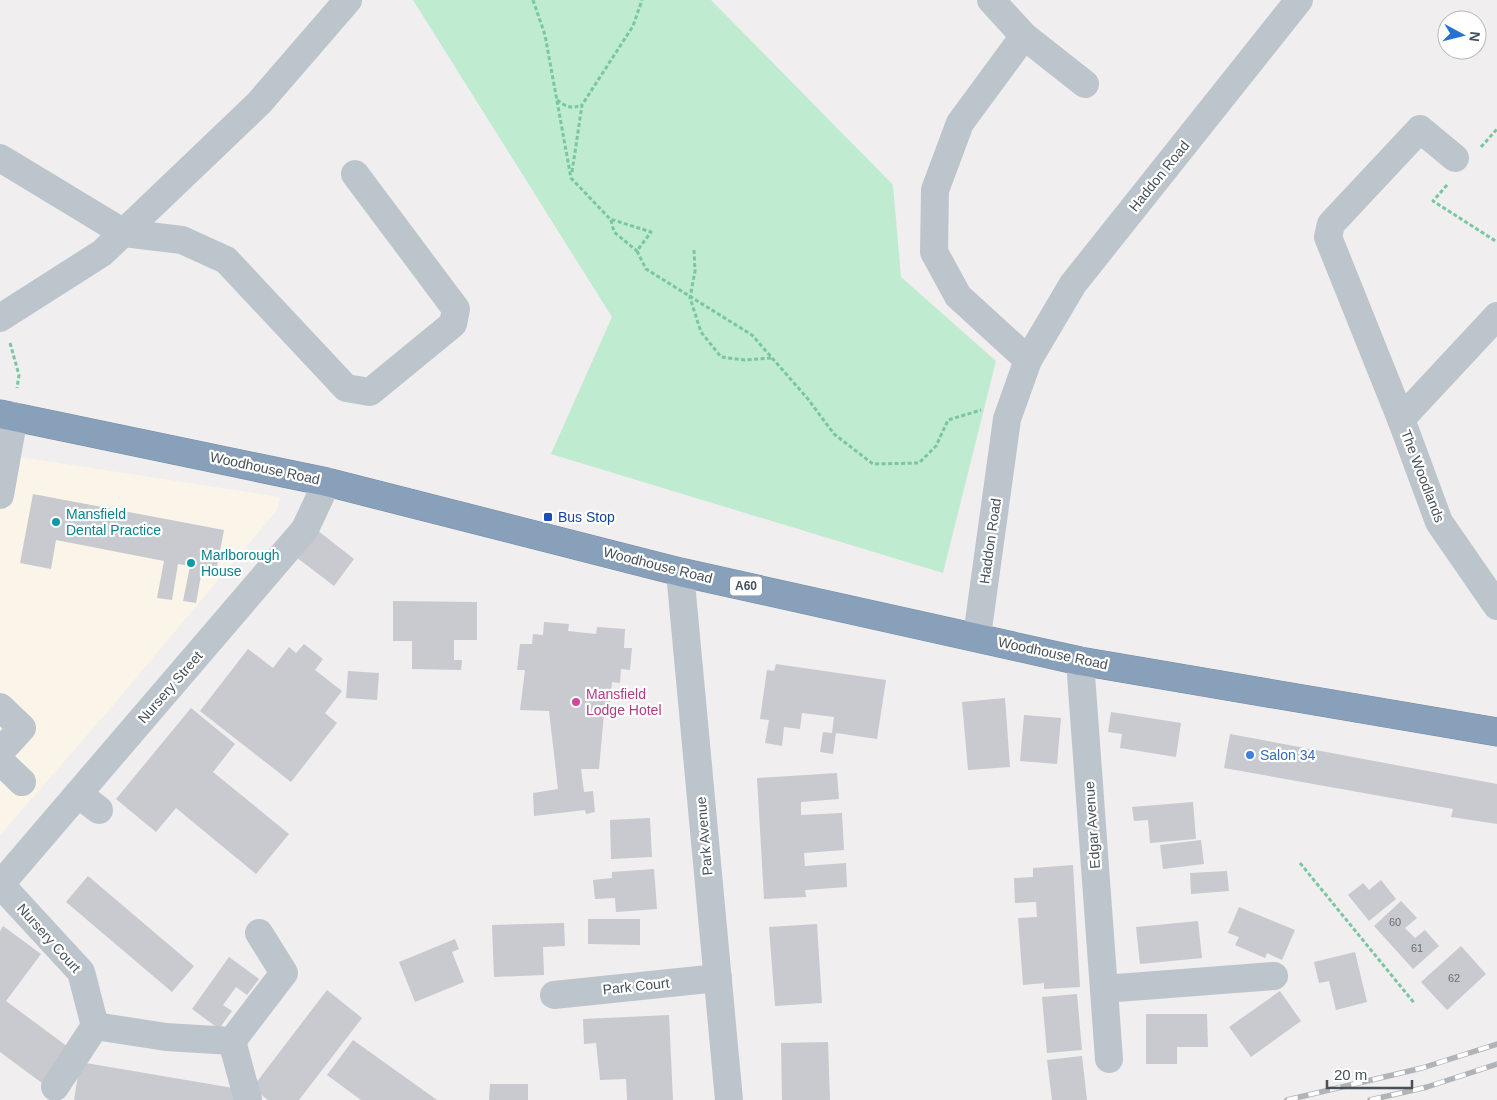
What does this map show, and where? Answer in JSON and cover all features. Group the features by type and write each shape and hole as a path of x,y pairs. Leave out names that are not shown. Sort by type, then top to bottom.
{"highway":[{"name":"Woodhouse Road","path":"7,415 327,482 680,572 977,636 1080,661 1497,732"}],"street":[{"path":"1,318 102,253 124,233 259,103 348,0"},
{"path":"991,0 1024,36 1085,84"},
{"name":"Haddon Road","path":"977,636 1007,419 1028,360 1073,284 1299,0"},
{"path":"1024,36 960,123 935,190 934,252 958,296 1028,360"},
{"name":"The Woodlands","path":"1461,164 1420,129 1331,224 1328,237 1401,419 1439,522 1497,606"},
{"path":"0,158 124,233 182,240 226,260 346,388 370,392 453,324 456,309 355,174"},
{"name":"The Woodlands","path":"1401,419 1497,316"},
{"path":"0,495 7,415"},
{"name":"Nursery Street","path":"0,884 306,529 327,482"},
{"name":"Park Avenue","path":"680,572 729,1100"},
{"name":"Edgar Avenue","path":"1080,661 1109,1059"},
{"path":"0,707 22,728 0,752"},
{"path":"0,761 22,782"},
{"path":"78,794 99,810"},
{"name":"Nursery Court","path":"0,884 82,972 95,1026"},
{"path":"232,1041 284,973 259,933"},
{"path":"1104,989 1274,976"},
{"name":"Park Court","path":"554,994 718,978"},
{"path":"55,1087 95,1026 166,1037 232,1041"},
{"path":"232,1041 248,1100"}],"path":[{"path":"533,0 546,35 572,178 610,220 614,232 637,251 646,269 752,335 808,399 834,434 873,464 920,463 936,446 948,420 984,410 1007,419"},
{"path":"572,178 582,105 633,26 642,0"},
{"path":"557,99 566,107 574,108 582,105"},
{"path":"1497,129 1461,164 1433,201 1497,242"},
{"path":"610,220 652,232 637,251"},
{"path":"694,250 695,271 690,298 701,332 721,357 745,360 772,358"},
{"path":"1,318 19,375 7,415"},
{"path":"1300,863 1414,1004"}],"shaded area":[{"path":"0,454 280,497 277,510 110,709 0,835"}],"green space":[{"path":"413,0 711,0 893,185 901,277 996,361 943,573 551,454 612,317"}],"building":[{"path":"33,494 224,530 216,572 202,570 196,603 183,601 190,566 178,564 172,600 157,598 164,561 56,540 51,569 20,563"},
{"path":"317,530 354,559 334,586 296,557"},
{"path":"393,601 477,602 477,640 454,640 454,660 462,660 461,670 412,669 412,641 393,641"},
{"path":"544,622 569,624 568,631 596,634 597,627 625,629 624,648 632,648 630,670 621,669 620,683 612,682 609,714 604,714 599,769 581,769 584,792 593,791 595,812 586,814 585,810 534,816 533,793 558,789 549,711 520,710 525,670 517,670 520,644 532,644 533,634 543,635"},
{"path":"304,644 323,659 315,670 342,691 325,713 337,723 291,782 200,711 248,649 273,668 289,647 296,653"},
{"path":"776,664 886,680 877,739 836,733 833,754 820,752 823,732 832,733 834,717 802,713 800,729 784,727 782,746 765,743 769,720 760,719 767,670 774,671"},
{"path":"348,671 379,673 377,700 346,698"},
{"path":"1005,698 1010,767 968,770 962,702"},
{"path":"191,708 235,744 213,772 289,834 256,874 176,808 156,832 116,799"},
{"path":"1111,712 1181,723 1176,757 1120,748 1122,734 1108,732"},
{"path":"1024,715 1061,718 1057,764 1020,761"},
{"path":"1230,734 1497,784 1497,824 1451,817 1453,809 1224,768"},
{"path":"837,773 839,799 801,802 801,815 842,813 844,850 804,853 805,866 846,863 847,887 805,890 806,897 764,899 757,778"},
{"path":"1193,802 1196,839 1150,843 1148,820 1134,821 1132,807"},
{"path":"650,818 652,857 611,859 610,820"},
{"path":"1201,840 1204,864 1163,869 1160,845"},
{"path":"1073,865 1080,987 1044,989 1044,983 1023,985 1018,918 1037,917 1036,902 1015,903 1014,878 1033,877 1033,868"},
{"path":"654,869 657,909 616,912 615,898 595,899 593,880 612,878 612,872"},
{"path":"1227,871 1229,891 1191,894 1190,873"},
{"path":"88,876 194,966 172,992 66,902"},
{"path":"1381,880 1396,899 1369,921 1348,895 1363,883 1369,890"},
{"path":"1401,901 1417,918 1405,928 1415,938 1425,930 1439,946 1413,969 1374,926"},
{"path":"1239,907 1295,930 1282,960 1267,953 1265,958 1235,945 1239,937 1228,933"},
{"path":"588,919 640,919 640,945 588,944"},
{"path":"1198,921 1202,958 1140,964 1136,927"},
{"path":"564,923 565,946 543,947 544,975 494,977 492,925"},
{"path":"817,924 822,1003 775,1006 769,927"},
{"path":"3,926 41,954 6,1001 68,1047 42,1083 0,1052 0,931"},
{"path":"455,939 459,949 452,952 464,982 415,1002 399,962"},
{"path":"1461,946 1486,974 1447,1010 1421,982"},
{"path":"1355,952 1367,1002 1336,1010 1329,981 1319,983 1314,962"},
{"path":"229,957 259,979 247,995 236,987 223,1005 232,1011 219,1029 192,1009"},
{"path":"327,990 362,1018 299,1100 268,1100 252,1088"},
{"path":"1280,991 1301,1021 1251,1057 1229,1027"},
{"path":"1077,994 1082,1050 1047,1053 1042,997"},
{"path":"1146,1014 1207,1014 1208,1047 1177,1047 1177,1064 1146,1064"},
{"path":"669,1015 673,1100 627,1100 626,1079 600,1080 596,1043 584,1044 583,1019"},
{"path":"353,1040 437,1100 361,1100 327,1075"},
{"path":"828,1042 830,1100 782,1100 781,1043"},
{"path":"1082,1056 1087,1100 1052,1100 1047,1060"},
{"path":"80,1062 239,1089 237,1100 74,1100"},
{"path":"490,1084 528,1084 528,1100 489,1100"}],"railway":[{"path":"1287,1100 1422,1068 1497,1044"},
{"path":"1370,1100 1427,1087 1497,1064"}],"place":[{"name":"Bus Stop","path":"548,517"},
{"name":"Mansfield Dental Practice","path":"56,522"},
{"name":"Marlborough House","path":"191,563"},
{"name":"Mansfield Lodge Hotel","path":"576,702"},
{"name":"Salon 34","path":"1250,755"}]}
